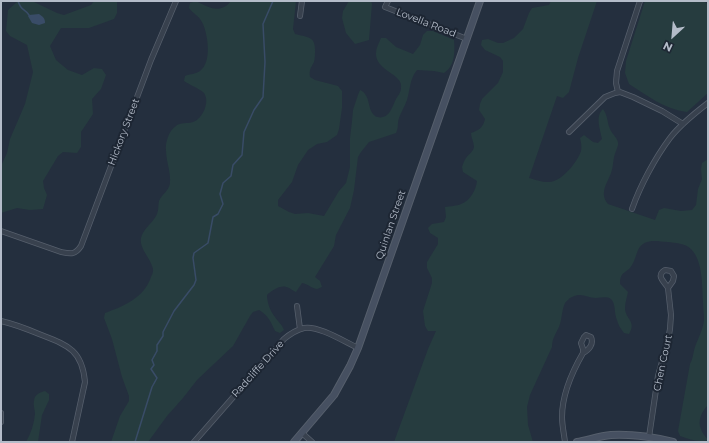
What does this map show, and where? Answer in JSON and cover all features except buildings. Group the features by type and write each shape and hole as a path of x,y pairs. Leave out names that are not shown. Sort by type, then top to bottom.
{"street":[{"name":"Hickory Street","path":"1,230 61,252 76,253 81,246 149,66 176,1"},
{"path":"300,16 302,1"},
{"name":"Lovella Road","path":"388,1 386,7 467,39"},
{"name":"Quinlan Street","path":"294,442 334,395 358,348 480,1"},
{"path":"618,92 616,71 640,1"},
{"path":"569,132 605,97 618,92 633,97 662,111 683,124"},
{"path":"632,209 654,163 670,138 683,124 708,103"},
{"name":"Chen Court","path":"649,437 658,376 670,329 671,315 668,288"},
{"path":"297,306 300,329 306,328 318,330 358,348"},
{"path":"1,320 64,344 77,356 83,367 85,382 72,442"},
{"name":"Radcliffe Drive","path":"194,442 284,339 300,329"},
{"path":"565,442 562,417 564,400 568,384 583,353"},
{"path":"1,413 1,422"},
{"path":"302,433 312,442"},
{"path":"577,442 610,435 635,435 673,442"}],"green space":[{"path":"18,1 32,1 64,15 91,5 94,1 117,1 117,13 114,19 89,28 61,28 50,46 56,60 68,70 82,75 94,68 102,69 106,75 101,89 92,99 93,114 81,132 81,147 77,153 63,152 58,156 43,181 47,195 43,209 30,210 17,208 1,213 1,166 7,153 10,139 25,104 33,72 27,45 10,36 6,31 8,10"},
{"path":"196,1 217,9 225,7 231,1 296,1 293,29 295,34 312,39 315,45 315,59 310,70 310,77 315,80 338,86 342,91 342,108 337,135 327,142 317,144 308,150 298,165 292,182 278,200 278,206 295,214 308,213 324,216 339,191 346,183 350,167 350,138 353,110 360,90 367,96 373,114 379,117 385,116 389,113 399,94 401,83 380,64 377,59 376,51 381,38 386,38 396,47 413,54 420,45 423,35 427,31 433,31 454,40 454,58 448,70 444,73 417,70 410,84 407,100 399,118 396,133 369,142 358,157 350,208 336,235 334,246 315,277 320,281 322,287 317,289 302,283 296,292 287,287 281,287 273,290 267,295 270,309 284,330 280,333 275,331 265,314 259,310 253,312 233,346 197,380 167,416 148,442 111,442 120,416 129,401 129,396 122,377 112,339 104,318 105,313 126,304 138,296 148,284 153,269 151,262 142,247 141,239 143,232 156,216 159,201 170,183 166,147 167,140 171,130 178,125 191,123 197,120 205,109 206,100 203,92 184,81 185,76 198,72 204,67 208,55 206,35 203,24 189,8 190,3"},
{"path":"349,1 371,1 369,40 355,44 346,33 342,18 343,11"},
{"path":"551,1 597,1 578,58 569,92 563,98 557,96 529,178 551,182 566,173 577,159 581,151 580,138 584,135 593,142 598,143 602,139 599,127 599,115 603,109 610,129 618,143 612,171 604,192 605,200 608,204 655,220 659,210 664,208 681,211 692,210 696,205 698,189 702,179 702,163 708,159 708,405 702,413 700,426 708,440 698,441 680,436 678,431 690,364 704,320 702,281 698,260 689,247 668,242 651,241 641,246 632,265 622,274 620,280 620,284 628,292 625,308 632,326 629,334 624,333 619,325 616,318 613,301 609,298 593,298 579,295 571,297 565,303 552,347 530,395 527,407 528,425 533,442 394,442 436,331 428,331 425,326 423,311 432,283 432,278 427,268 427,262 438,244 438,238 430,233 428,228 432,224 444,222 446,217 445,207 464,203 470,198 474,191 477,181 463,172 462,167 465,159 472,152 474,147 471,133 483,125 485,119 479,110 482,99 498,83 503,72 503,61 500,57 485,50 481,45 482,40 488,39 498,43 503,43 514,38 523,29 532,8 549,5"},
{"path":"645,1 704,1 708,5 708,93 687,112 664,105 629,84 625,73 626,61"},
{"path":"45,391 49,394 49,400 42,415 38,442 26,442 34,421 34,399 38,394"}],"water":[{"path":"39,14 44,18 45,23 39,25 32,23 28,16"}],"waterway":[{"path":"18,1 21,8 29,15"},
{"path":"135,442 152,387 157,378 151,369 154,365 152,360 157,351 157,345 163,336 163,332 174,311 194,285 196,280 193,258 194,253 208,243 213,217 218,214 223,204 220,194 223,183 231,176 233,165 242,155 244,132 254,110 263,97 265,62 263,24 273,1"}]}
